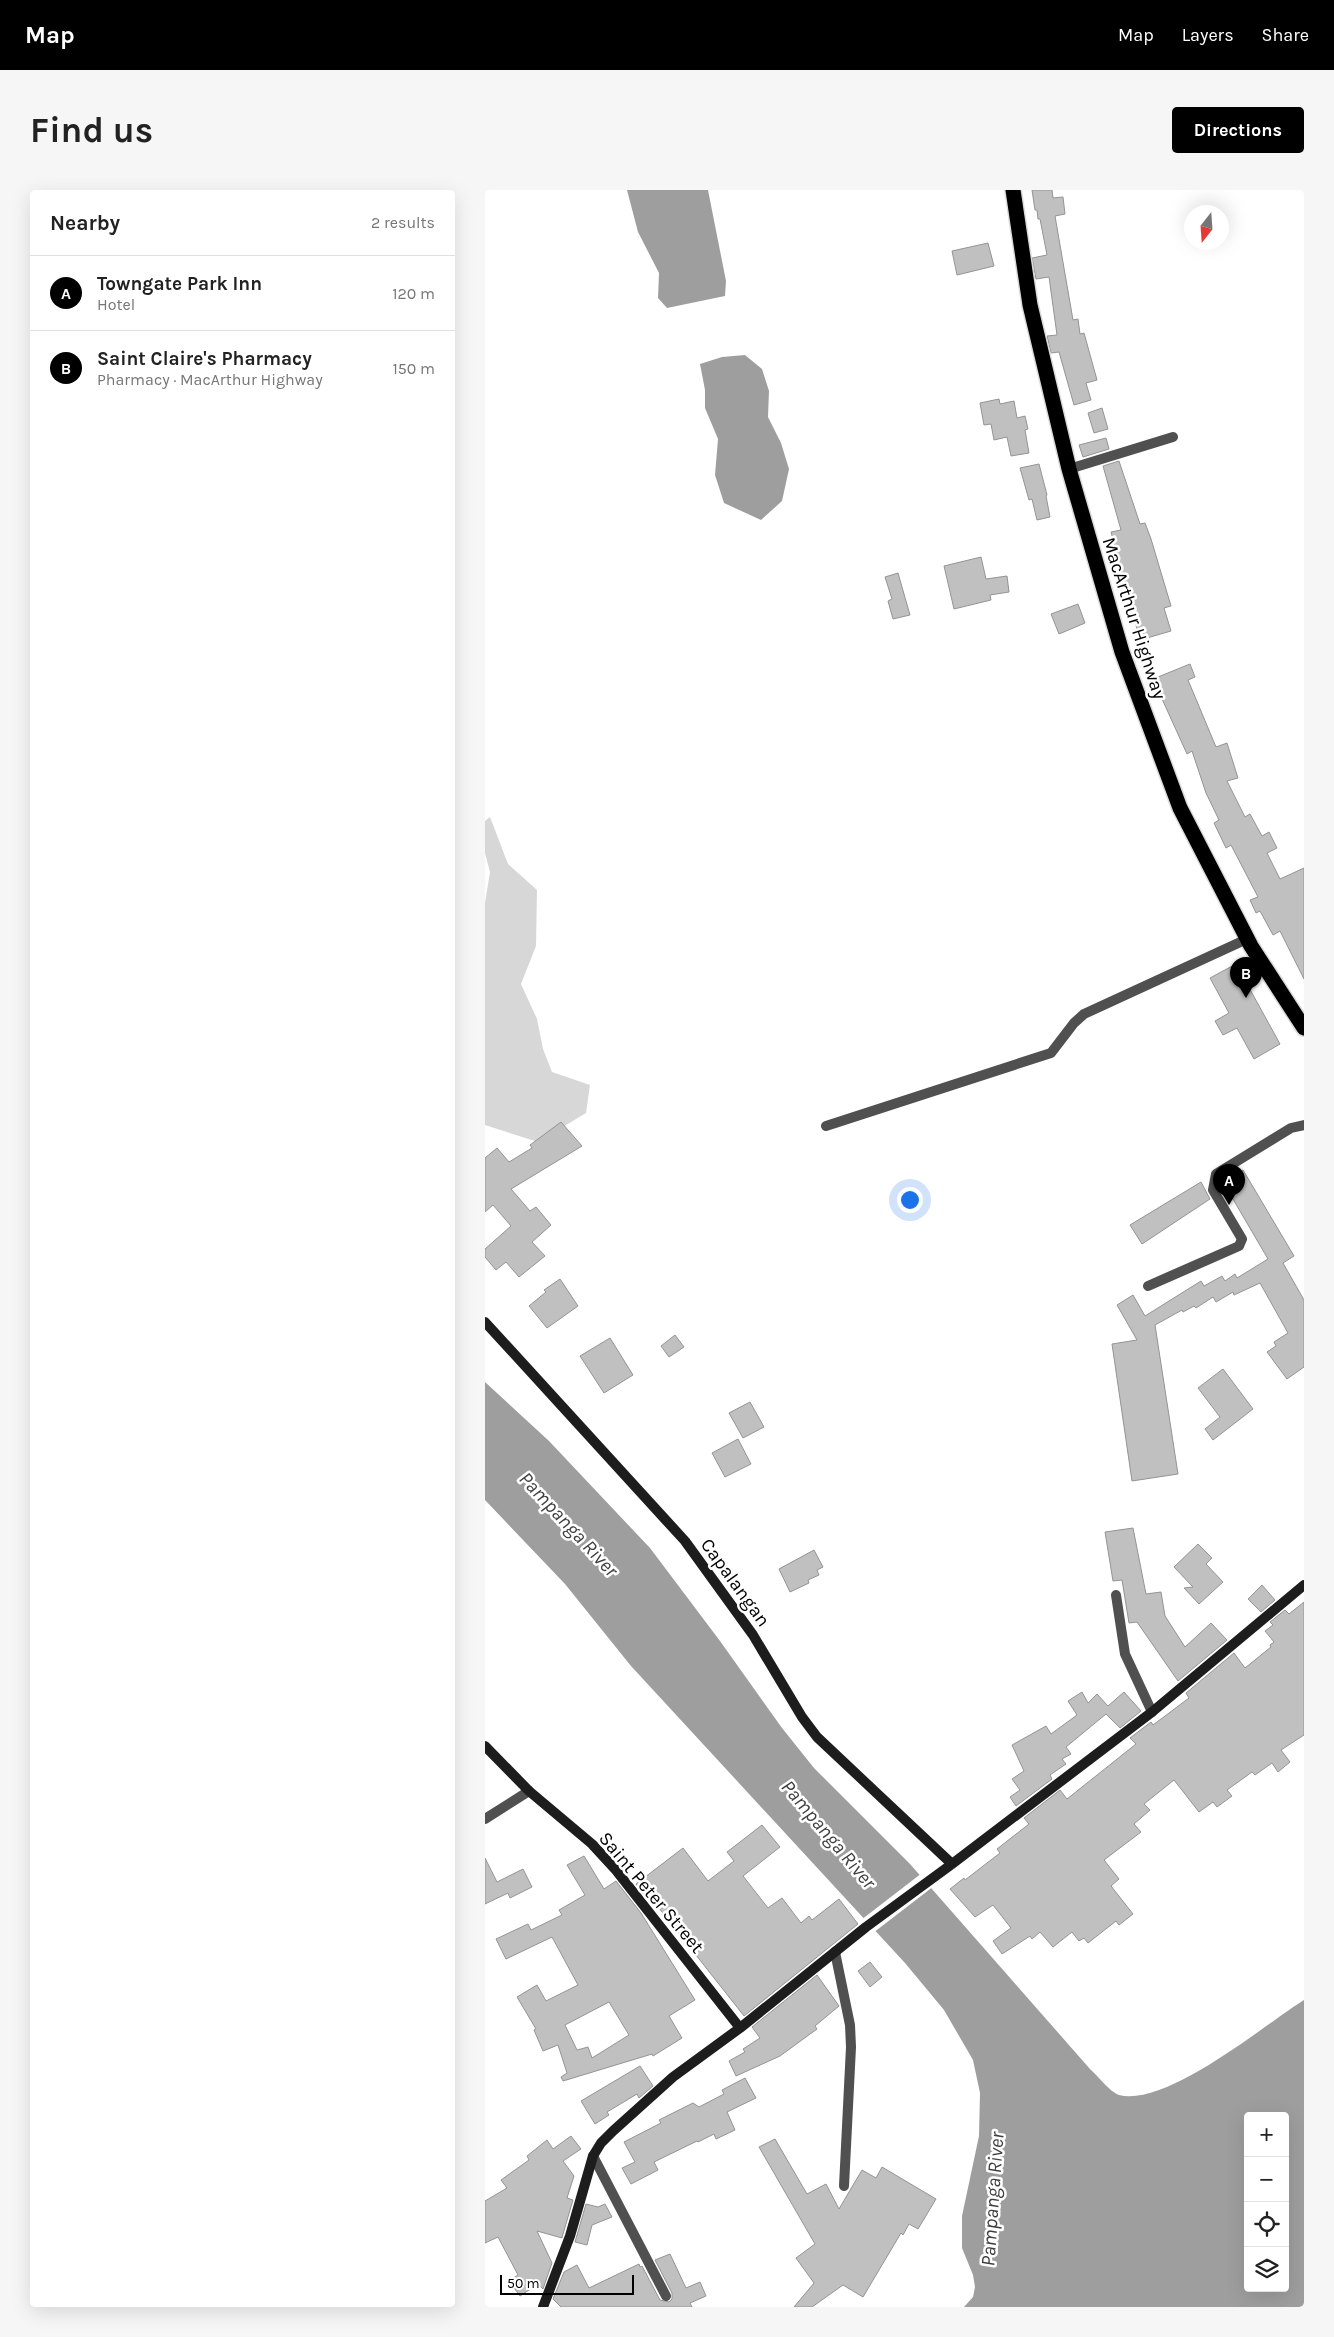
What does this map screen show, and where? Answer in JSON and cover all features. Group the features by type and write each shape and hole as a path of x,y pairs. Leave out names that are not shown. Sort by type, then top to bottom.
{"highway":[{"name":"MacArthur Highway","path":"1013,190 1030,305 1069,470 1122,652 1180,808 1247,939 1304,1028"}],"main road":[{"name":"Capalangan","path":"485,1322 685,1541 753,1635 802,1718 817,1737 952,1864"},
{"path":"543,2307 570,2236 593,2156 601,2143 613,2131 673,2077 740,2028 866,1927 1152,1712 1304,1585"},
{"name":"Saint Peter Street","path":"485,1746 529,1791 592,1844 615,1869 740,2028"}],"street":[{"path":"1069,470 1173,437"},
{"path":"826,1126 1051,1053 1074,1023 1084,1014 1247,939"},
{"path":"1149,1286 1239,1246 1242,1239 1213,1190 1216,1174 1291,1128 1304,1125"},
{"path":"1116,1595 1125,1654 1152,1712"},
{"path":"485,1819 529,1791"},
{"path":"835,1952 850,2025 851,2047 844,2186"},
{"path":"593,2156 665,2296"}],"shaded area":[{"path":"490,817 508,864 537,890 536,946 521,984 537,1019 543,1049 552,1072 590,1085 586,1113 538,1142 485,1125 485,903 490,872 485,853 485,821"}],"water":[{"path":"627,190 708,190 726,281 725,296 667,308 658,298 659,273 638,232"},
{"path":"745,355 762,369 769,391 768,417 781,443 789,469 782,501 761,520 724,503 715,475 718,439 705,408 705,390 700,364 722,357"},
{"name":"Pampanga River","path":"485,1382 549,1441 650,1548 782,1728 814,1768 910,1864 1090,2069 1115,2093 1119,2095 1139,2095 1163,2089 1188,2077 1241,2044 1304,2000 1304,2307 964,2307 973,2297 975,2287 973,2275 962,2248 962,2216 979,2136 980,2093 973,2060 944,2010 905,1963 631,1666 565,1584 485,1500"}],"pier":[{"path":"922,1873 934,1886 873,1933 861,1920"}],"building":[{"path":"1032,190 1052,190 1053,198 1063,197 1065,214 1055,216 1073,320 1078,319 1080,334 1084,333 1097,380 1086,383 1091,400 1074,405 1059,352 1051,353 1047,336 1057,335 1049,277 1036,279 1032,258 1047,255 1040,219 1038,219 1037,210 1035,210"},
{"path":"988,243 994,266 957,275 952,251"},
{"path":"999,399 1000,404 1014,401 1017,418 1025,416 1028,429 1025,430 1029,453 1011,456 1007,437 994,440 991,424 984,425 980,403"},
{"path":"1102,408 1108,429 1094,433 1088,413"},
{"path":"1106,438 1109,449 1083,457 1079,445"},
{"path":"1119,461 1140,524 1145,523 1151,539 1171,606 1164,608 1171,631 1140,640 1111,532 1121,530 1103,466"},
{"path":"1039,464 1047,495 1050,517 1037,520 1032,499 1029,500 1020,468"},
{"path":"981,557 986,579 1007,576 1009,592 990,595 991,600 954,609 944,566"},
{"path":"898,573 910,615 893,619 888,601 892,599 885,577"},
{"path":"1078,604 1085,623 1059,634 1051,614"},
{"path":"1190,664 1195,677 1188,680 1216,747 1227,743 1238,778 1227,781 1245,817 1250,814 1262,836 1269,832 1277,848 1267,853 1280,879 1304,868 1304,979 1280,931 1273,935 1260,911 1256,913 1250,900 1258,897 1231,845 1226,848 1214,823 1219,820 1206,793 1192,751 1187,754 1153,679"},
{"path":"1236,964 1280,1044 1254,1059 1237,1028 1223,1035 1215,1021 1229,1013 1210,978"},
{"path":"561,1122 582,1146 511,1189 530,1211 536,1207 551,1225 532,1242 545,1256 519,1277 506,1262 496,1270 485,1257 485,1249 511,1226 493,1205 485,1212 485,1158 497,1148 509,1162 532,1148 530,1145"},
{"path":"1243,1170 1294,1256 1283,1263 1304,1300 1304,1367 1287,1379 1267,1352 1276,1346 1274,1342 1288,1333 1260,1283 1234,1295 1233,1292 1216,1302 1213,1297 1196,1308 1194,1306 1183,1312 1182,1310 1155,1325 1178,1474 1132,1481 1112,1344 1137,1340 1117,1305 1133,1295 1145,1316 1201,1281 1204,1286 1222,1276 1225,1281 1235,1274 1237,1278 1268,1259 1223,1182"},
{"path":"1201,1182 1210,1199 1142,1244 1130,1225"},
{"path":"560,1279 578,1306 547,1328 529,1306 546,1292 544,1290"},
{"path":"675,1335 684,1347 669,1357 661,1346"},
{"path":"610,1338 633,1375 604,1393 580,1356"},
{"path":"1223,1369 1253,1409 1213,1440 1205,1429 1220,1417 1198,1388"},
{"path":"750,1402 764,1427 743,1438 729,1413"},
{"path":"738,1439 751,1464 725,1477 712,1453"},
{"path":"1133,1528 1146,1594 1161,1592 1165,1616 1185,1647 1211,1623 1227,1640 1178,1681 1137,1622 1129,1623 1122,1580 1113,1581 1105,1532"},
{"path":"1198,1544 1212,1558 1206,1564 1223,1582 1199,1604 1184,1588 1193,1587 1174,1567"},
{"path":"814,1550 823,1567 817,1570 819,1575 808,1580 809,1583 790,1592 779,1569"},
{"path":"1262,1585 1275,1600 1261,1612 1248,1599"},
{"path":"1304,1602 1304,1735 1281,1750 1290,1762 1278,1772 1272,1763 1255,1775 1252,1772 1227,1790 1232,1796 1217,1807 1213,1802 1199,1812 1174,1780 1144,1804 1150,1810 1134,1824 1141,1832 1104,1860 1119,1879 1111,1886 1133,1914 1119,1925 1116,1921 1088,1943 1084,1938 1079,1941 1072,1932 1053,1947 1040,1932 1032,1939 1030,1936 1002,1954 993,1941 1011,1928 993,1905 975,1917 950,1889 1000,1853 997,1849 1029,1824 1024,1818 1060,1790 1067,1799 1136,1744 1130,1738 1151,1722 1153,1725 1189,1698 1186,1693 1234,1653 1245,1668 1271,1647 1270,1645 1274,1642 1265,1631 1273,1625 1270,1622 1285,1610 1289,1614"},
{"path":"1082,1692 1088,1703 1097,1694 1108,1706 1124,1692 1141,1711 1120,1728 1106,1714 1066,1747 1071,1754 1062,1759 1066,1764 1050,1775 1052,1779 1016,1806 1010,1797 1020,1790 1012,1779 1024,1771 1012,1745 1046,1726 1051,1734 1077,1715 1068,1701"},
{"path":"762,1825 780,1847 743,1876 768,1908 782,1898 801,1923 809,1916 812,1920 839,1899 858,1924 744,2016 655,1903 652,1905 636,1884 683,1848 708,1881 734,1861 727,1852"},
{"path":"584,1856 604,1889 616,1881 641,1913 695,2000 669,2016 682,2038 653,2056 652,2054 563,2081 561,2077 567,2073 558,2045 543,2051 534,2030 536,2029 517,1997 537,1985 546,2001 578,1985 552,1937 506,1959 496,1939 528,1924 531,1930 562,1915 559,1910 585,1895 567,1865","holes":["609,2002 629,2035 592,2058 588,2047 577,2050 565,2025"]},
{"path":"485,1858 497,1882 523,1869 532,1887 510,1898 508,1893 485,1904"},
{"path":"870,1962 882,1977 870,1987 858,1971"},
{"path":"817,1975 839,2006 815,2026 817,2029 780,2056 736,2076 729,2061 745,2052 743,2049 760,2038 752,2027"},
{"path":"640,2066 653,2086 639,2098 637,2094 607,2112 609,2115 595,2124 581,2101"},
{"path":"745,2078 756,2098 727,2112 735,2130 716,2139 714,2134 654,2162 658,2170 631,2184 622,2168 635,2162 624,2142 661,2123 659,2120 693,2103 699,2107 724,2094 722,2090"},
{"path":"571,2136 581,2149 563,2161 574,2176 567,2198 573,2200 562,2238 537,2231 552,2263 543,2289 538,2284 520,2296 509,2281 518,2275 498,2237 485,2243 485,2201 507,2188 501,2180 529,2160 527,2156 547,2140 553,2149"},
{"path":"775,2139 807,2194 826,2184 839,2209 862,2170 876,2178 882,2167 936,2199 918,2229 909,2224 903,2235 901,2233 863,2297 843,2285 812,2307 794,2307 814,2283 796,2258 815,2244 759,2147"},
{"path":"586,2204 598,2207 605,2204 612,2217 592,2225 587,2245 575,2242"},
{"path":"670,2254 686,2288 700,2282 706,2296 690,2303 692,2307 561,2307 553,2299 564,2272 577,2265 589,2288 639,2264 640,2267 642,2266 660,2300 669,2302 672,2299 672,2293 655,2260"}],"place":[{"name":"Saint Claire's Pharmacy","path":"1246,998"},
{"name":"Towngate Park Inn","path":"1229,1205"}]}
